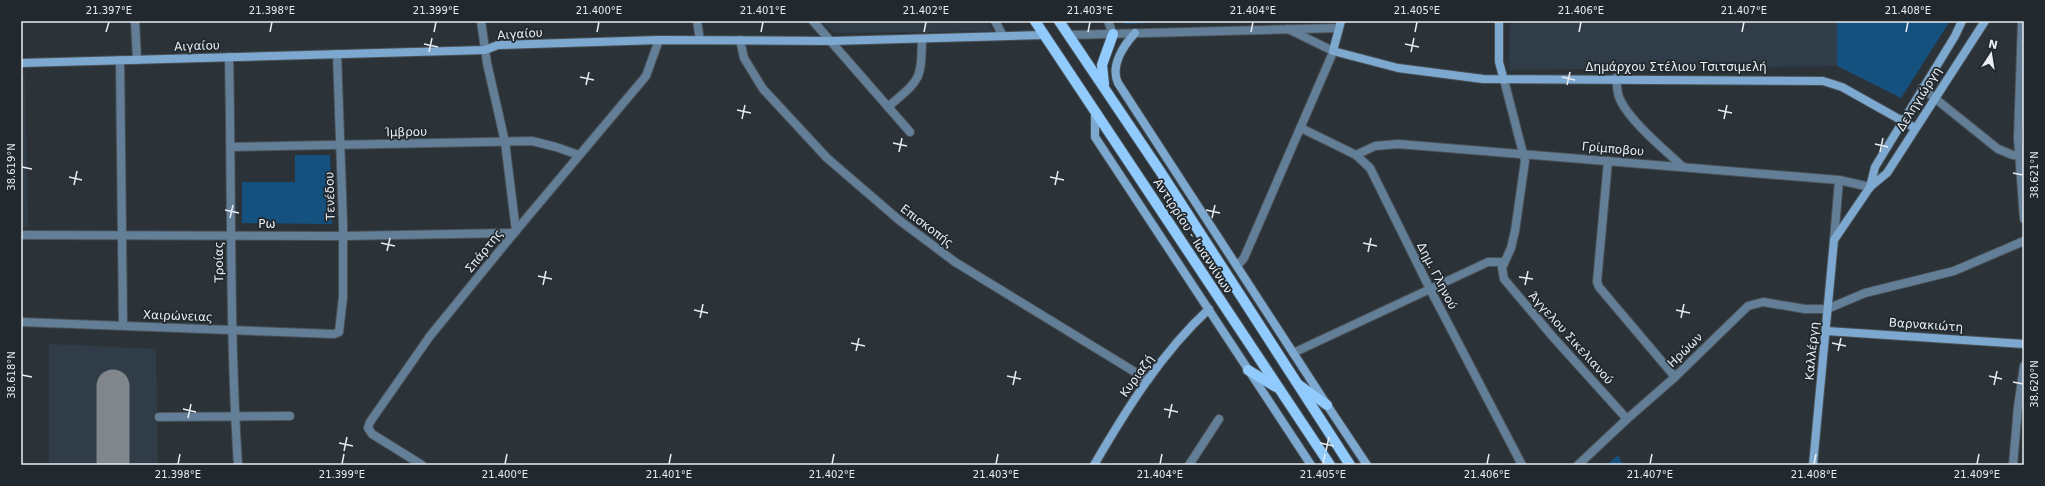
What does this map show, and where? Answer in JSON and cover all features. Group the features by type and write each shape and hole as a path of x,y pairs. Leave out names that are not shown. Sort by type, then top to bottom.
{"main road":[{"name":"Αντιρρίου - Ιωαννίνων","path":"1035,21 1330,465"},
{"name":"Αντιρρίου - Ιωαννίνων","path":"1059,21 1234,284 1296,383 1350,465"},
{"path":"1107,92 1102,80 1102,65 1113,34"},
{"path":"1248,370 1278,388"},
{"path":"1296,383 1327,405"}],"street":[{"path":"135,21 137,60"},
{"path":"481,21 485,50 505,142 515,232"},
{"path":"697,21 700,40"},
{"path":"814,21 910,132"},
{"path":"995,21 1003,36"},
{"path":"1108,21 1113,34"},
{"path":"1499,21 1499,56 1504,80"},
{"name":"Δεληγιώργη","path":"1870,187 1874,167 1955,36 1962,21"},
{"name":"Δεληγιώργη","path":"1834,240 1870,187 1887,173 1984,21"},
{"path":"2022,21 2018,138 2021,156 2024,219"},
{"path":"1236,266 1244,258 1324,77 1340,24"},
{"name":"Δημάρχου Στέλιου Τσιτσιμελή","path":"1068,35 1288,29 1340,24"},
{"name":"Δημάρχου Στέλιου Τσιτσιμελή","path":"1288,29 1333,51 1375,63 1466,78 1504,80 1616,78 1823,81 1842,87 1915,128"},
{"path":"1135,33 1125,45 1117,63 1115,73 1118,83 1236,266 1368,465"},
{"name":"Αιγαίου","path":"21,63 485,50 498,45 659,40 830,41 1044,35"},
{"path":"888,107 919,77 921,68 922,39"},
{"name":"Σπάρτης","path":"422,465 372,434 368,428 369,425 430,336 646,76 659,40"},
{"name":"Επισκοπής","path":"740,40 744,58 763,90 827,158 899,220 955,262 1148,380"},
{"name":"Τενέδου","path":"334,334 340,330 343,236 337,54"},
{"name":"Τροίας","path":"229,57 232,330 238,465"},
{"path":"120,60 123,326"},
{"path":"1616,78 1619,96 1623,106 1632,118 1683,167"},
{"name":"Άγγελου Σικελιανού","path":"1504,80 1525,162 1515,231 1511,248 1504,262 1502,271 1506,282 1627,419"},
{"path":"1922,88 1998,149 2021,156"},
{"path":"1095,112 1095,137 1210,309 1248,370 1311,465"},
{"name":"Δημ. Γληνού","path":"1301,128 1356,156 1370,168 1430,290 1522,465"},
{"name":"Ίμβρου","path":"231,146 341,146 505,142 542,143 579,155"},
{"name":"Γρίμποβου","path":"1356,156 1375,146 1398,144 1839,180 1870,187"},
{"path":"1608,161 1596,282 1675,377"},
{"path":"1834,240 1839,180"},
{"name":"Ρω","path":"21,235 123,234 343,236 515,232"},
{"name":"Καλλέργη","path":"1813,465 1834,240"},
{"path":"1827,309 1865,292 1954,271 2024,241"},
{"path":"1293,353 1488,262 1504,262"},
{"name":"Ηρώων","path":"1578,465 1675,377 1746,308 1752,304 1763,302 1805,309 1827,309"},
{"name":"Κυριαζή","path":"1094,465 1111,434 1148,380 1183,336 1210,309"},
{"name":"Χαιρώνειας","path":"21,322 334,334"},
{"name":"Βαρνακιώτη","path":"1826,331 2024,344"},
{"path":"2013,465 2018,407 2024,366"},
{"path":"159,417 290,416"},
{"path":"1189,465 1219,419"}],"shaded area":[{"path":"823,21 987,21 993,31 840,33 826,27"},
{"path":"1121,21 1191,21 1126,24"},
{"path":"1510,21 1837,21 1837,66 1509,70"},
{"path":"1837,21 1950,21 1901,98 1837,66"},
{"path":"21,75 25,75 28,227 21,227"},
{"path":"295,155 330,155 332,224 242,223 242,182 295,182"},
{"path":"49,344 156,349 158,465 49,465"},
{"path":"1618,455 1623,465 1607,465"}],"taxiway":[{"path":"113,386 113,465"}]}
